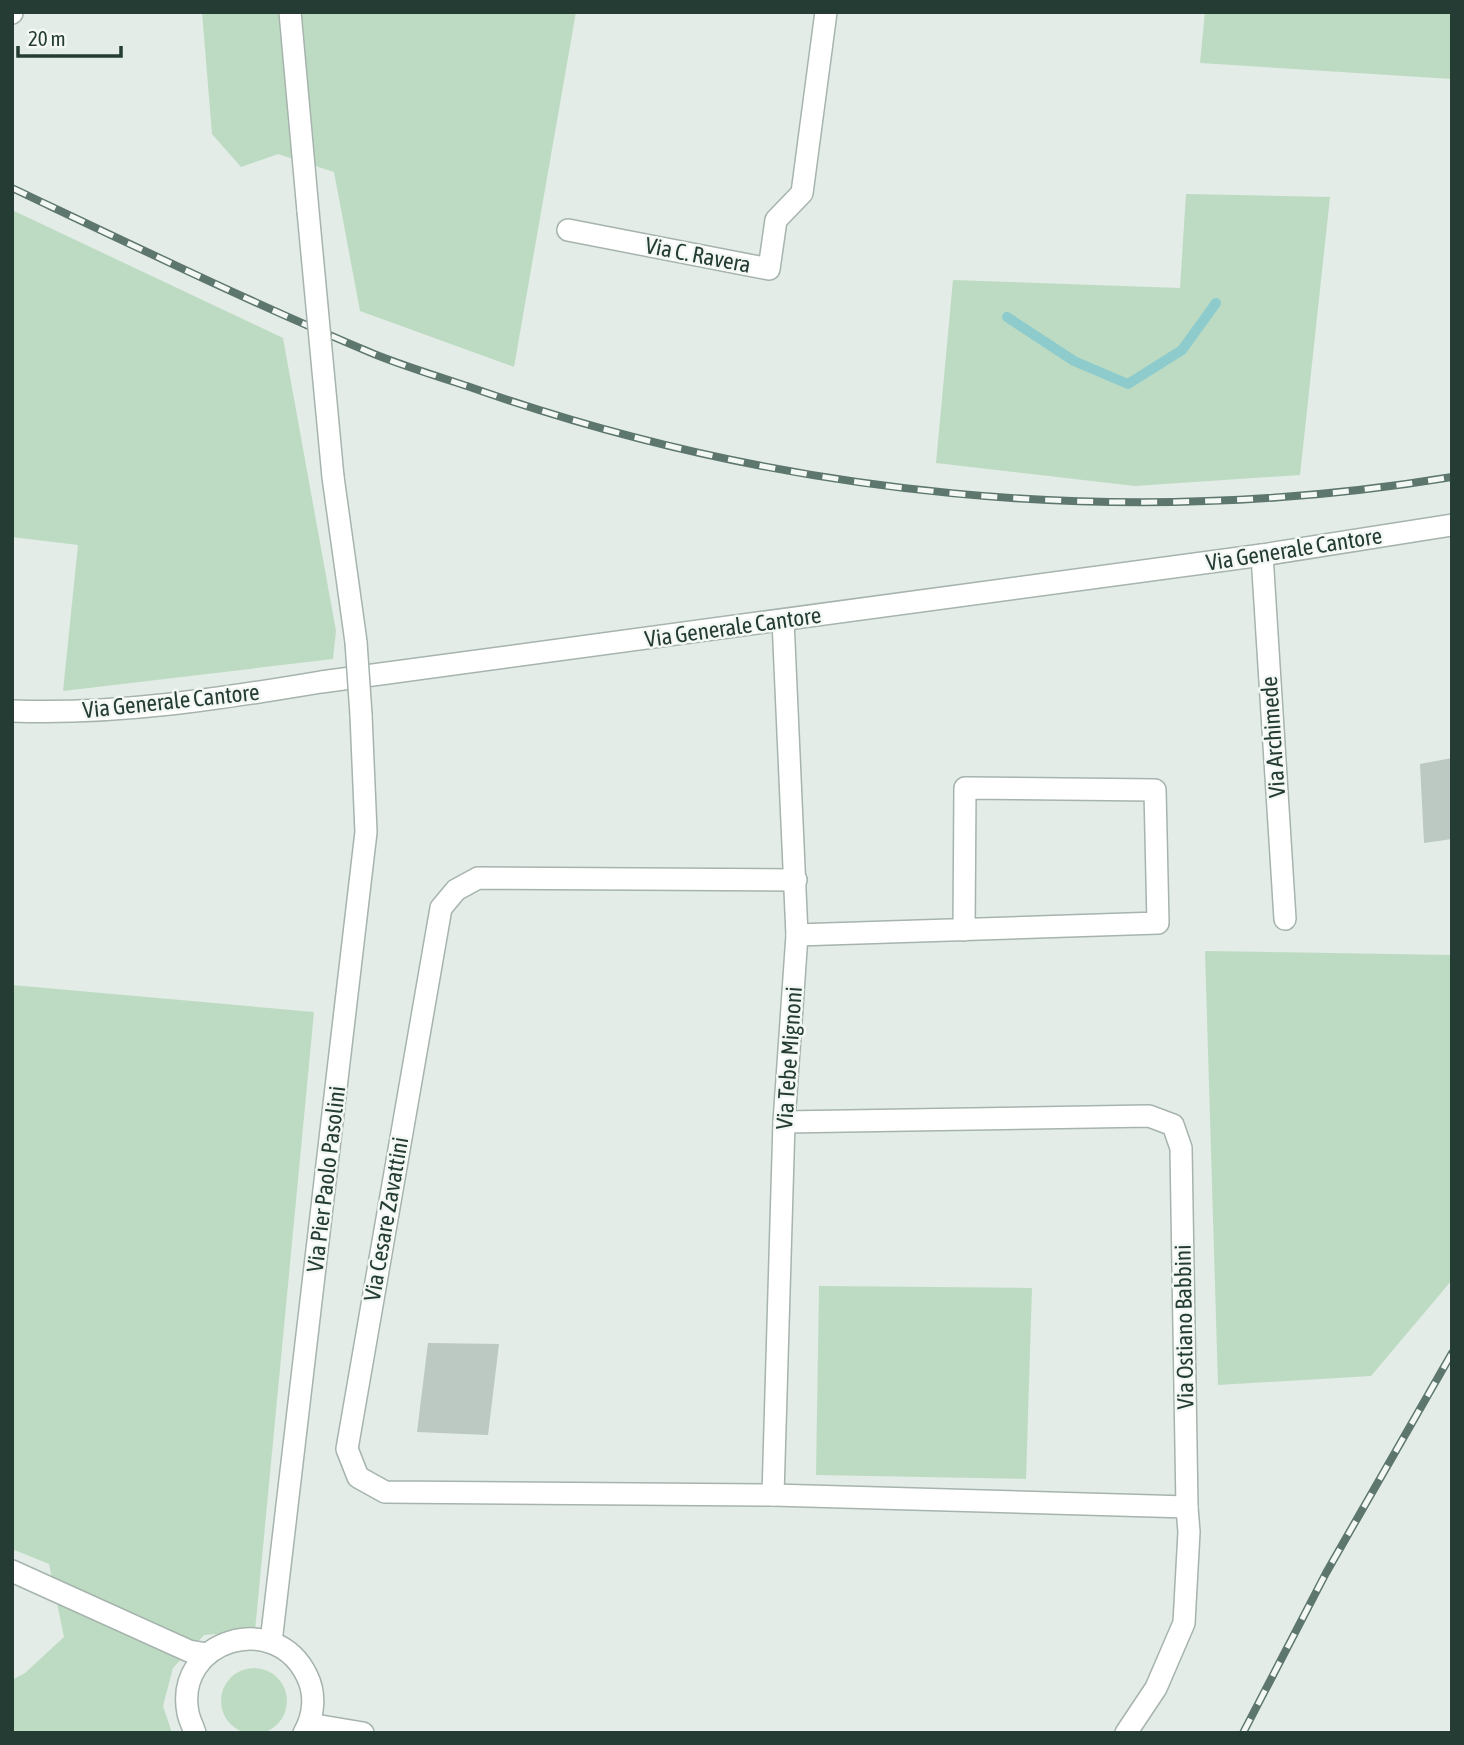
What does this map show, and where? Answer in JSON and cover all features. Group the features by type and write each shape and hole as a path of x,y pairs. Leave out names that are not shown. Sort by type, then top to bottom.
{"street":[{"name":"Via Pier Paolo Pasolini","path":"271,1642 366,832 356,642 333,477 290,12"},
{"name":"Via C. Ravera","path":"569,230 769,269 776,220 803,193 826,12"},
{"name":"Via Generale Cantore","path":"12,711 48,712 210,700 321,682 1262,555 1452,525"},
{"name":"Via Archimede","path":"1262,555 1285,919"},
{"name":"Via Tebe Mignoni","path":"773,1495 784,1122 797,935 783,620"},
{"path":"797,935 964,930 1158,923 1155,790 965,788 964,930"},
{"name":"Via Cesare Zavattini","path":"773,1495 385,1492 358,1477 347,1450 441,908 456,890 478,878 796,880"},
{"name":"Via Ostiano Babbini","path":"784,1122 1149,1116 1173,1125 1181,1148 1187,1507"},
{"path":"773,1495 1187,1507 1189,1532 1184,1623 1156,1688 1126,1733"},
{"path":"12,1571 189,1651 207,1654"},
{"path":"195,1733 188,1712 187,1691 194,1671 207,1654 221,1645 237,1639 255,1638 289,1651 302,1666 311,1684 313,1704 307,1728 363,1733"}],"green space":[{"path":"202,12 576,12 514,367 360,311 334,172 278,154 241,167 212,134"},
{"path":"1205,12 1452,12 1452,79 1200,63"},
{"path":"1186,194 1330,197 1300,475 1135,486 936,463 953,280 1180,288"},
{"path":"12,210 283,338 336,631 333,659 63,691 78,545 12,537"},
{"path":"1205,951 1452,955 1452,1280 1371,1376 1218,1385"},
{"path":"12,985 314,1012 255,1631 204,1635 173,1668 163,1706 172,1733 12,1733 12,1680 25,1673 64,1637 49,1564 12,1549"},
{"path":"819,1286 1032,1288 1026,1479 816,1475"},
{"path":"254,1668 277,1678 287,1701 277,1724 254,1734 231,1724 221,1701 231,1678"}],"building":[{"path":"1452,758 1452,839 1424,843 1420,764"},
{"path":"428,1343 499,1344 488,1435 417,1432"}],"waterway":[{"path":"1007,317 1074,361 1128,384 1182,350 1216,303"}],"railway":[{"path":"12,188 237,294 385,358 586,424 707,455 830,478 954,493 1079,501 1203,501 1328,493 1452,477"},
{"path":"1243,1733 1326,1573 1452,1353"}]}
